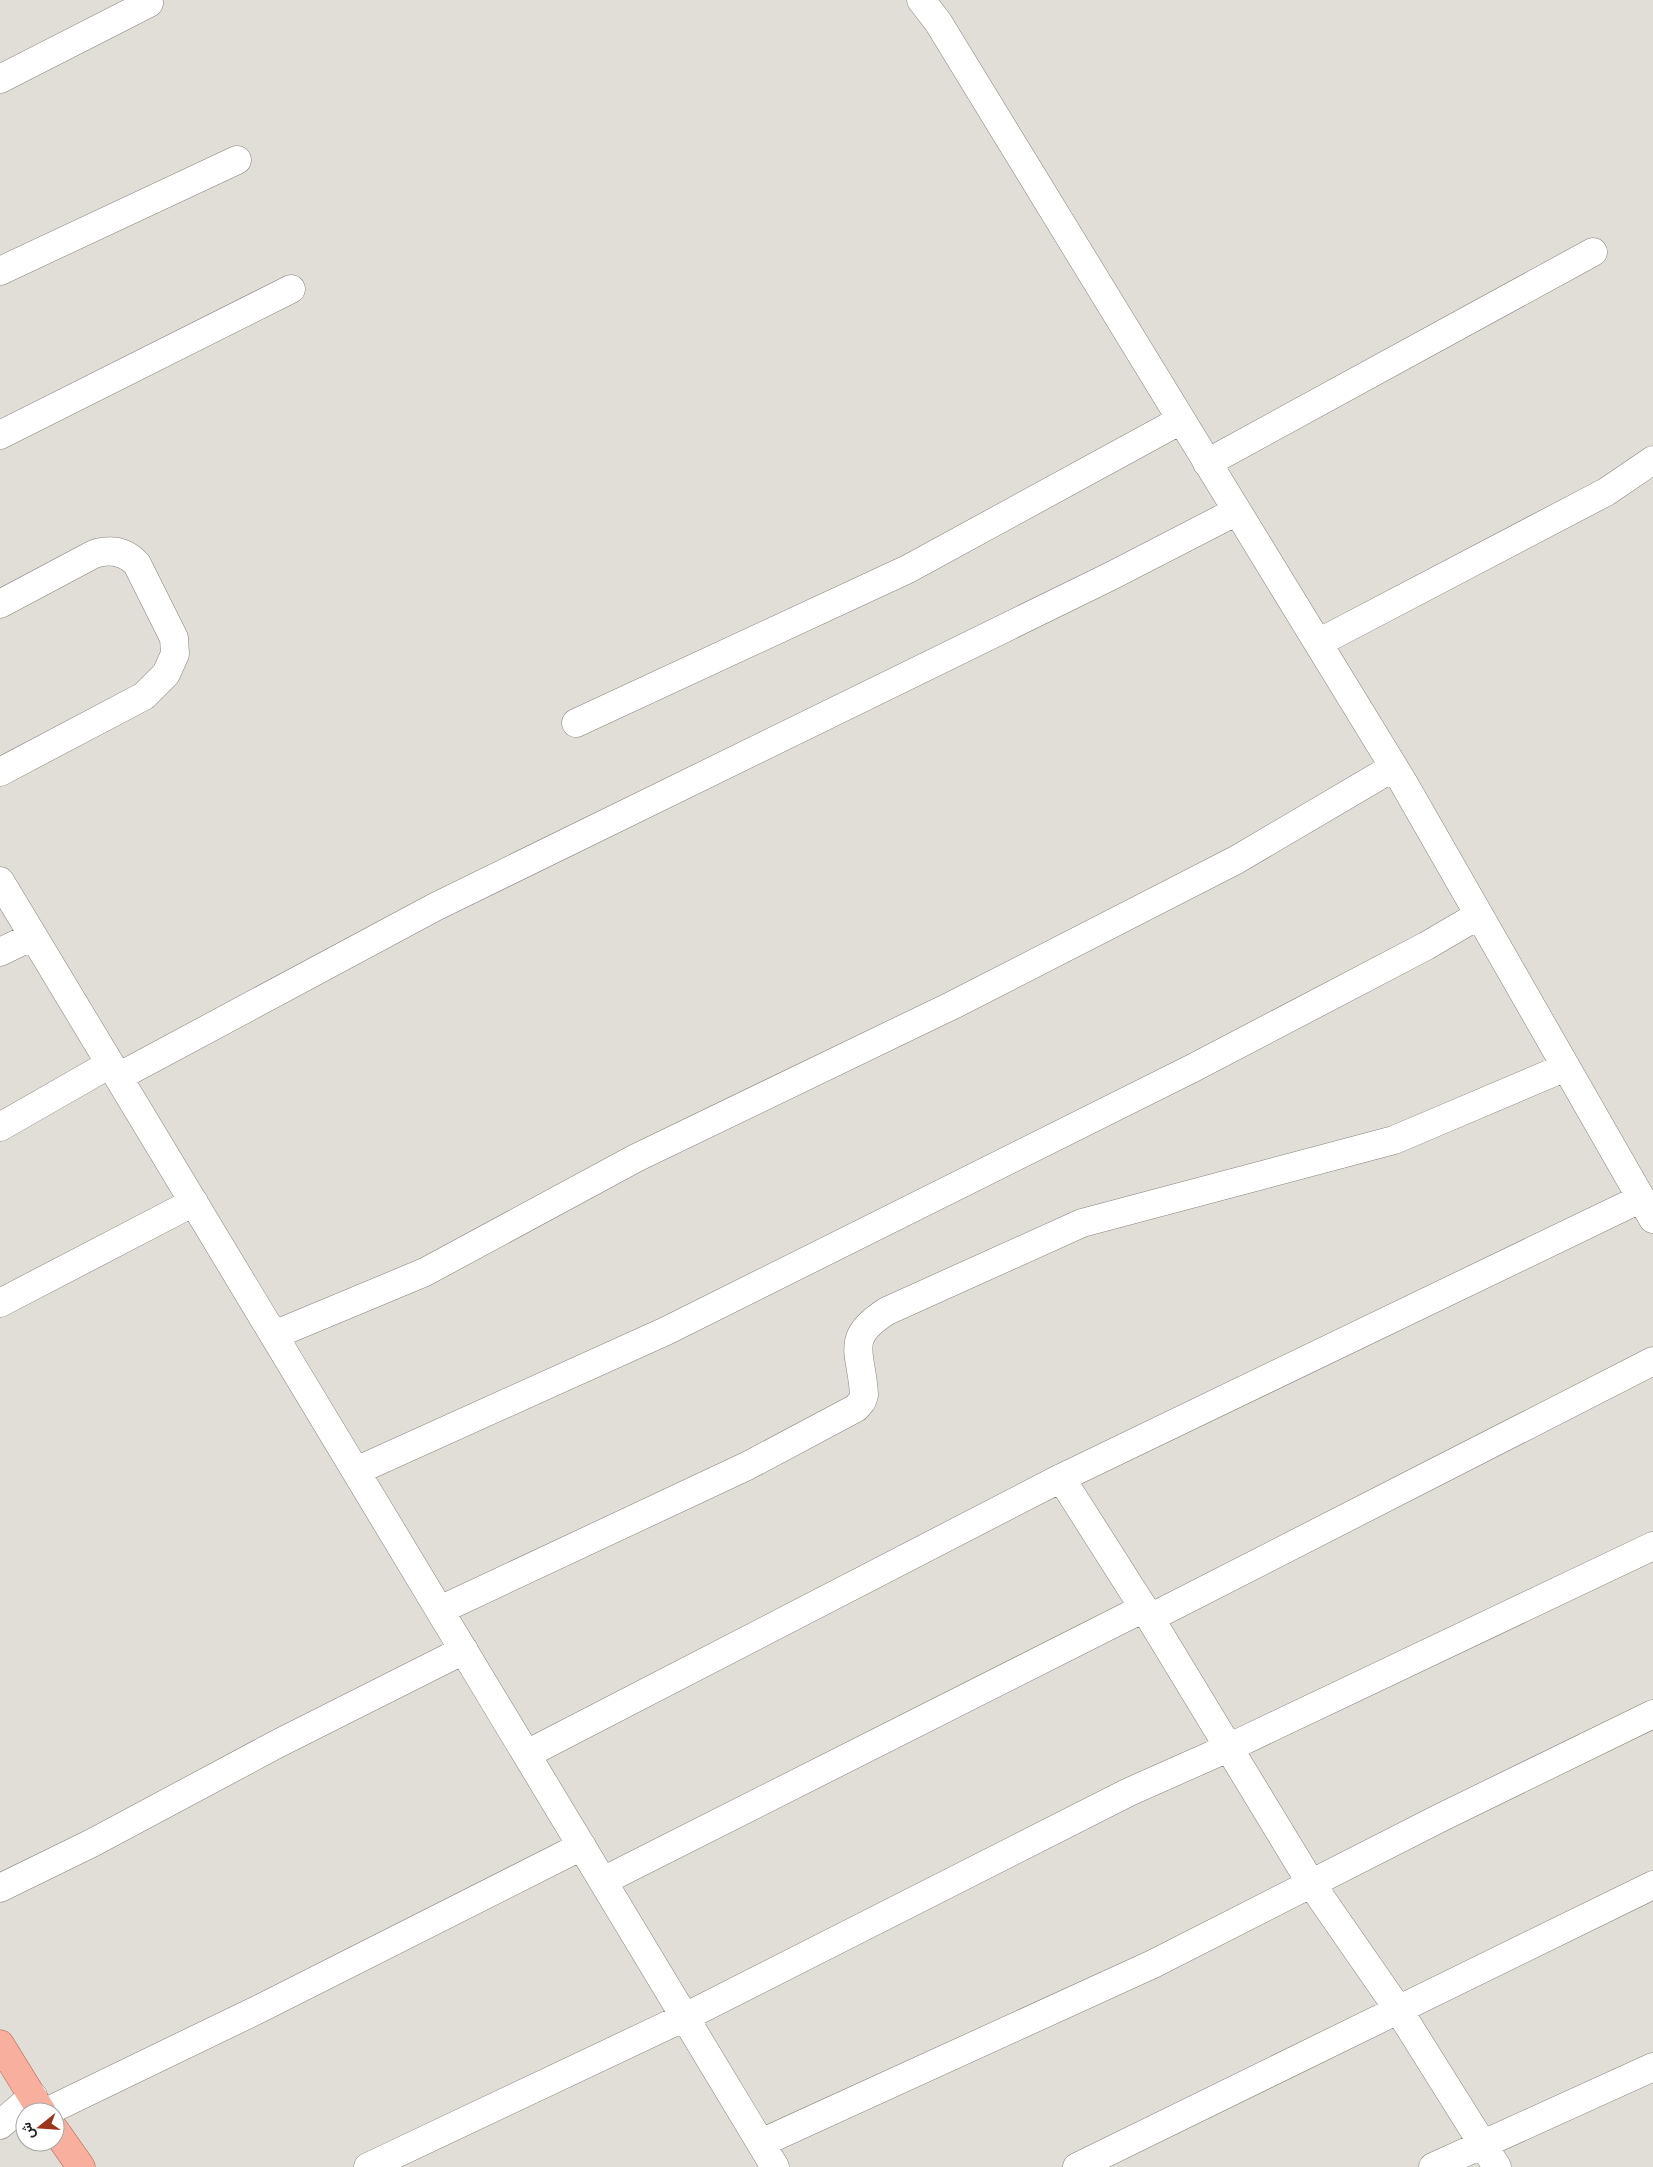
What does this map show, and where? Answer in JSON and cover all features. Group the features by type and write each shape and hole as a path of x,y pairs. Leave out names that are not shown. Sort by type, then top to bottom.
{"main road":[{"path":"0,2044 38,2102"},
{"path":"65,2144 81,2167"}],"street":[{"path":"527,1754 1061,1478 1647,1209 1394,767 938,22 921,0"},
{"path":"0,79 149,3"},
{"path":"0,271 237,160"},
{"path":"1207,463 1593,252"},
{"path":"0,435 291,289"},
{"path":"576,723 908,569 1181,420"},
{"path":"1318,643 1606,492 1653,460"},
{"path":"0,1127 435,906 1102,580 1237,511"},
{"path":"0,604 94,554 106,550 128,555 137,564 174,638 175,654 166,674 144,696 0,772"},
{"path":"274,1335 425,1272 636,1158 953,1005 1236,860 1394,767"},
{"path":"0,881 775,2167"},
{"path":"356,1471 666,1331 1193,1068 1426,946 1478,915"},
{"path":"0,952 33,936"},
{"path":"440,1610 747,1466 856,1408 864,1395 856,1345 870,1322 887,1311 1082,1223 1394,1140 1566,1067"},
{"path":"0,1303 194,1202"},
{"path":"603,1881 1653,1361"},
{"path":"1061,1478 1147,1613 1312,1885 1398,2009 1497,2167"},
{"path":"368,2167 685,2017 1129,1792 1228,1748 1653,1546"},
{"path":"0,1888 92,1843 279,1743 464,1650"},
{"path":"761,2143 1153,1964 1243,1917 1312,1885 1442,1817 1653,1714"},
{"path":"52,2102 261,2008 582,1846"},
{"path":"1077,2167 1653,1885"},
{"path":"1433,2167 1653,2067"},
{"path":"0,2125 15,2118"}]}
